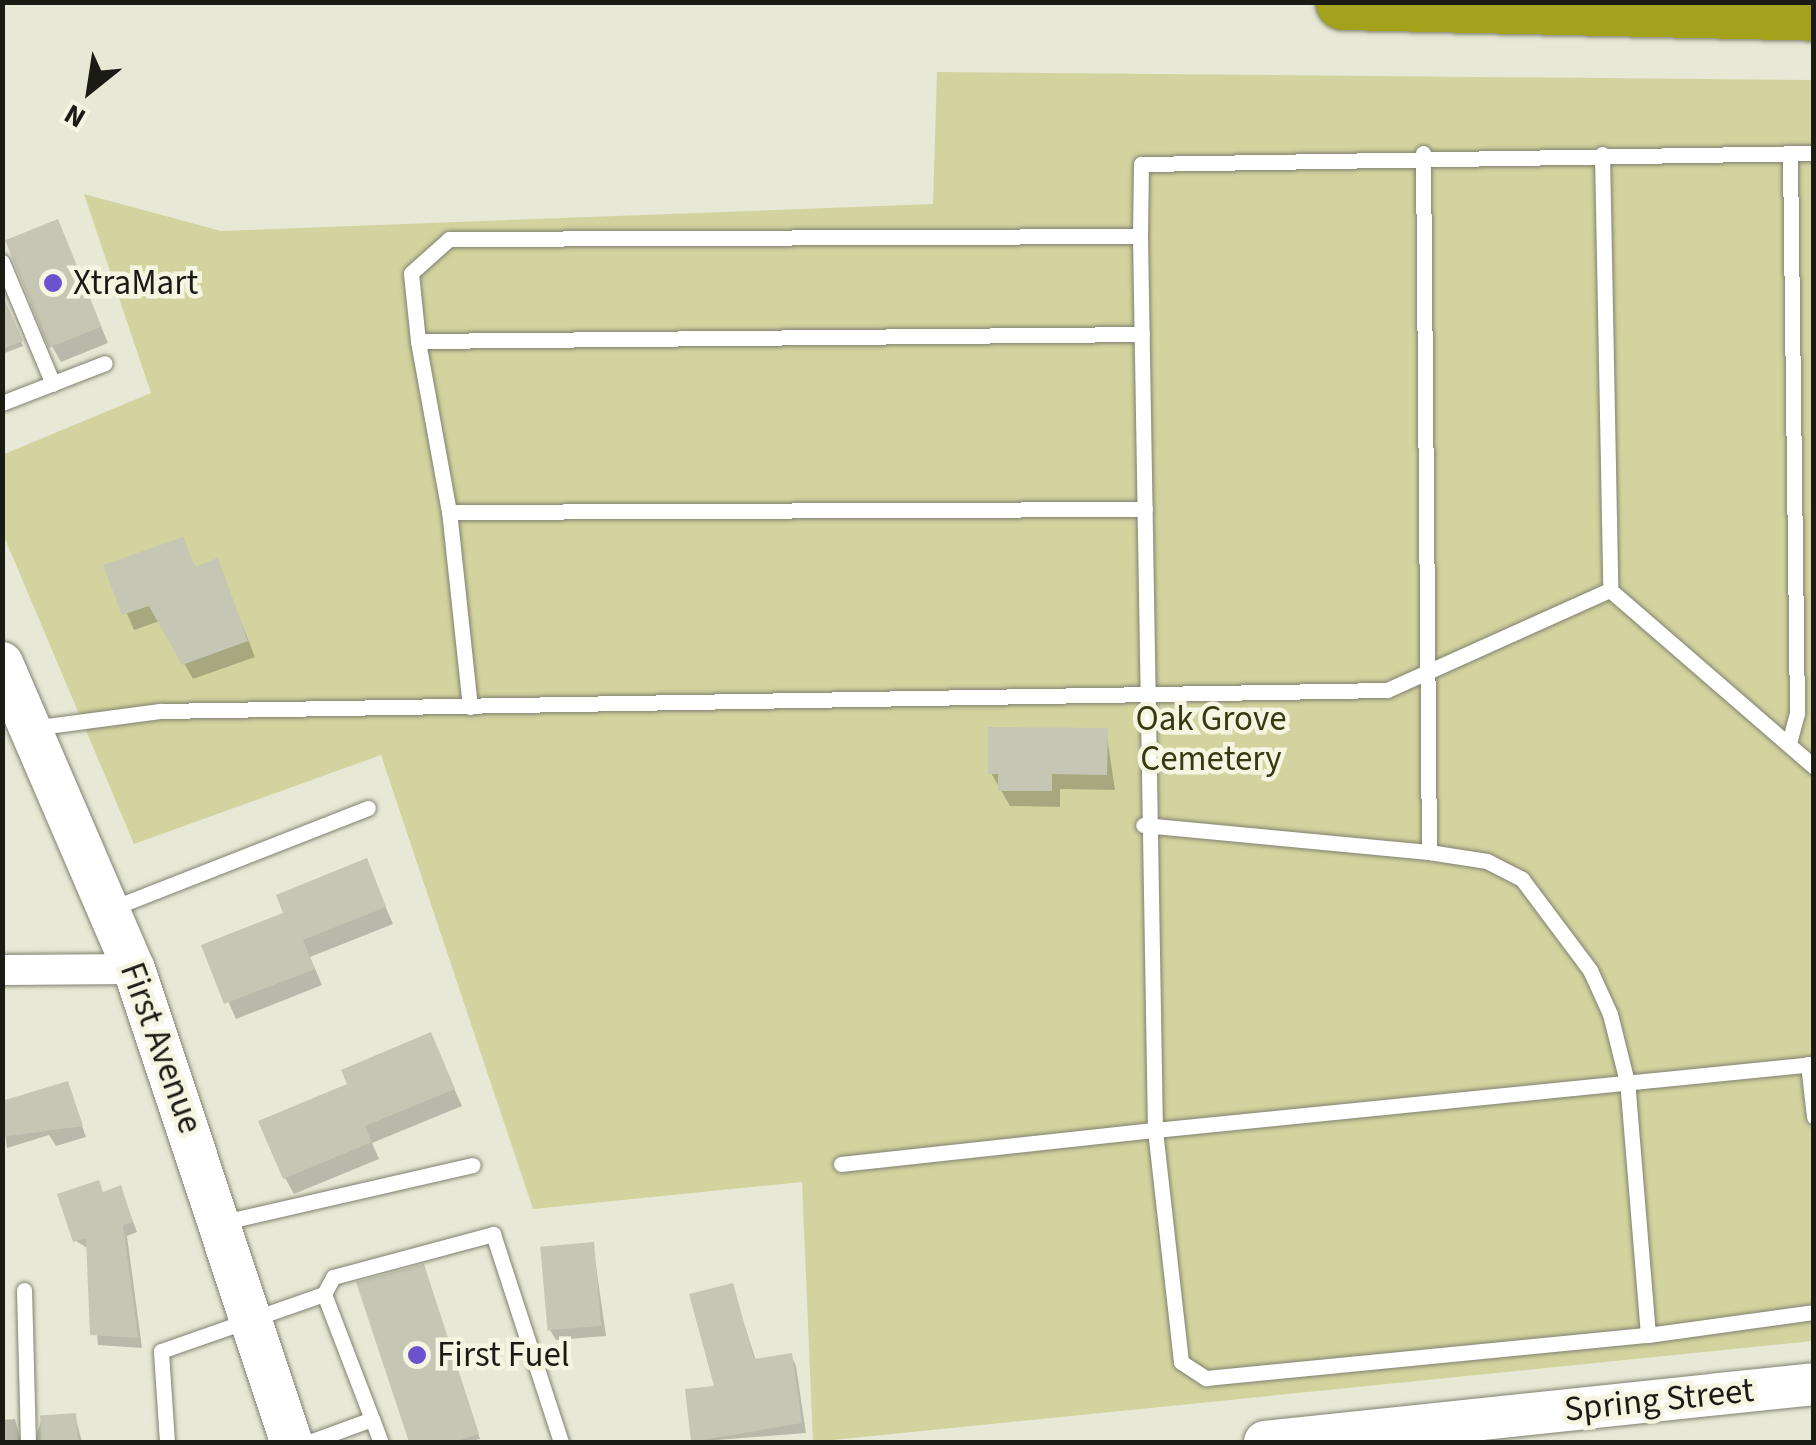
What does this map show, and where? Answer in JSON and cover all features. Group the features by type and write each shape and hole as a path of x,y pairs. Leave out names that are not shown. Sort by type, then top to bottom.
{"highway":[{"path":"1344,2 1814,13"}],"main road":[{"name":"First Avenue","path":"2,664 134,969 224,1222 291,1442"},
{"name":"Spring Street","path":"1266,1442 1814,1384"}],"street":[{"path":"2,970 134,969"}],"lane":[{"path":"1423,154 1429,852"},
{"path":"1814,154 1423,154 1142,164 1140,236 1146,509 1143,825 1155,1130 1180,1362 1189,1372 1206,1378 1648,1335 1814,1312"},
{"path":"1602,154 1610,590 1814,767"},
{"path":"1789,743 1796,713 1790,154"},
{"path":"470,707 450,512 418,342 411,272 449,240 1140,236"},
{"path":"2,262 52,384"},
{"path":"418,342 1142,334"},
{"path":"4,396 52,384 104,363"},
{"path":"450,512 1146,509"},
{"path":"29,729 160,711 1386,690 1610,590"},
{"path":"106,910 368,808"},
{"path":"1143,825 1429,852 1487,861 1522,880 1550,911 1610,1014 1628,1082 1648,1335"},
{"path":"841,1164 1811,1064 1814,1117"},
{"path":"224,1222 473,1165"},
{"path":"167,1442 161,1351 324,1294 333,1277 493,1234 557,1442"},
{"path":"24,1290 28,1442"},
{"path":"324,1294 381,1442"},
{"path":"308,1442 372,1419"}],"green space":[{"name":"Oak Grove Cemetery","path":"937,72 1813,80 1813,1341 813,1442 802,1182 533,1209 381,755 134,844 3,534 2,455 151,393 84,194 221,231 933,204"}],"building":[{"name":"XtraMart","path":"58,219 101,327 49,348 5,240"},
{"path":"2,294 23,341 2,349"},
{"path":"183,537 195,567 218,558 248,641 182,665 149,606 122,615 103,565"},
{"path":"988,727 1108,728 1107,775 1052,774 1052,791 998,791 998,774 988,774"},
{"path":"367,858 386,907 303,940 315,969 224,1004 201,945 283,913 276,895"},
{"path":"431,1032 455,1089 365,1126 372,1142 283,1179 258,1121 347,1084 341,1070"},
{"path":"68,1081 83,1126 2,1137 2,1101"},
{"path":"99,1180 103,1192 121,1185 133,1222 123,1225 138,1338 90,1335 86,1238 73,1242 57,1194"},
{"path":"594,1242 601,1326 548,1330 540,1247"},
{"name":"First Fuel","path":"424,1264 479,1434 454,1442 409,1442 356,1282"},
{"path":"733,1283 754,1359 792,1353 802,1423 691,1442 685,1389 714,1386 689,1294"},
{"path":"76,1413 78,1442 42,1442 40,1416"}],"place":[{"name":"XtraMart","path":"53,283"},
{"name":"First Fuel","path":"417,1355"}]}
